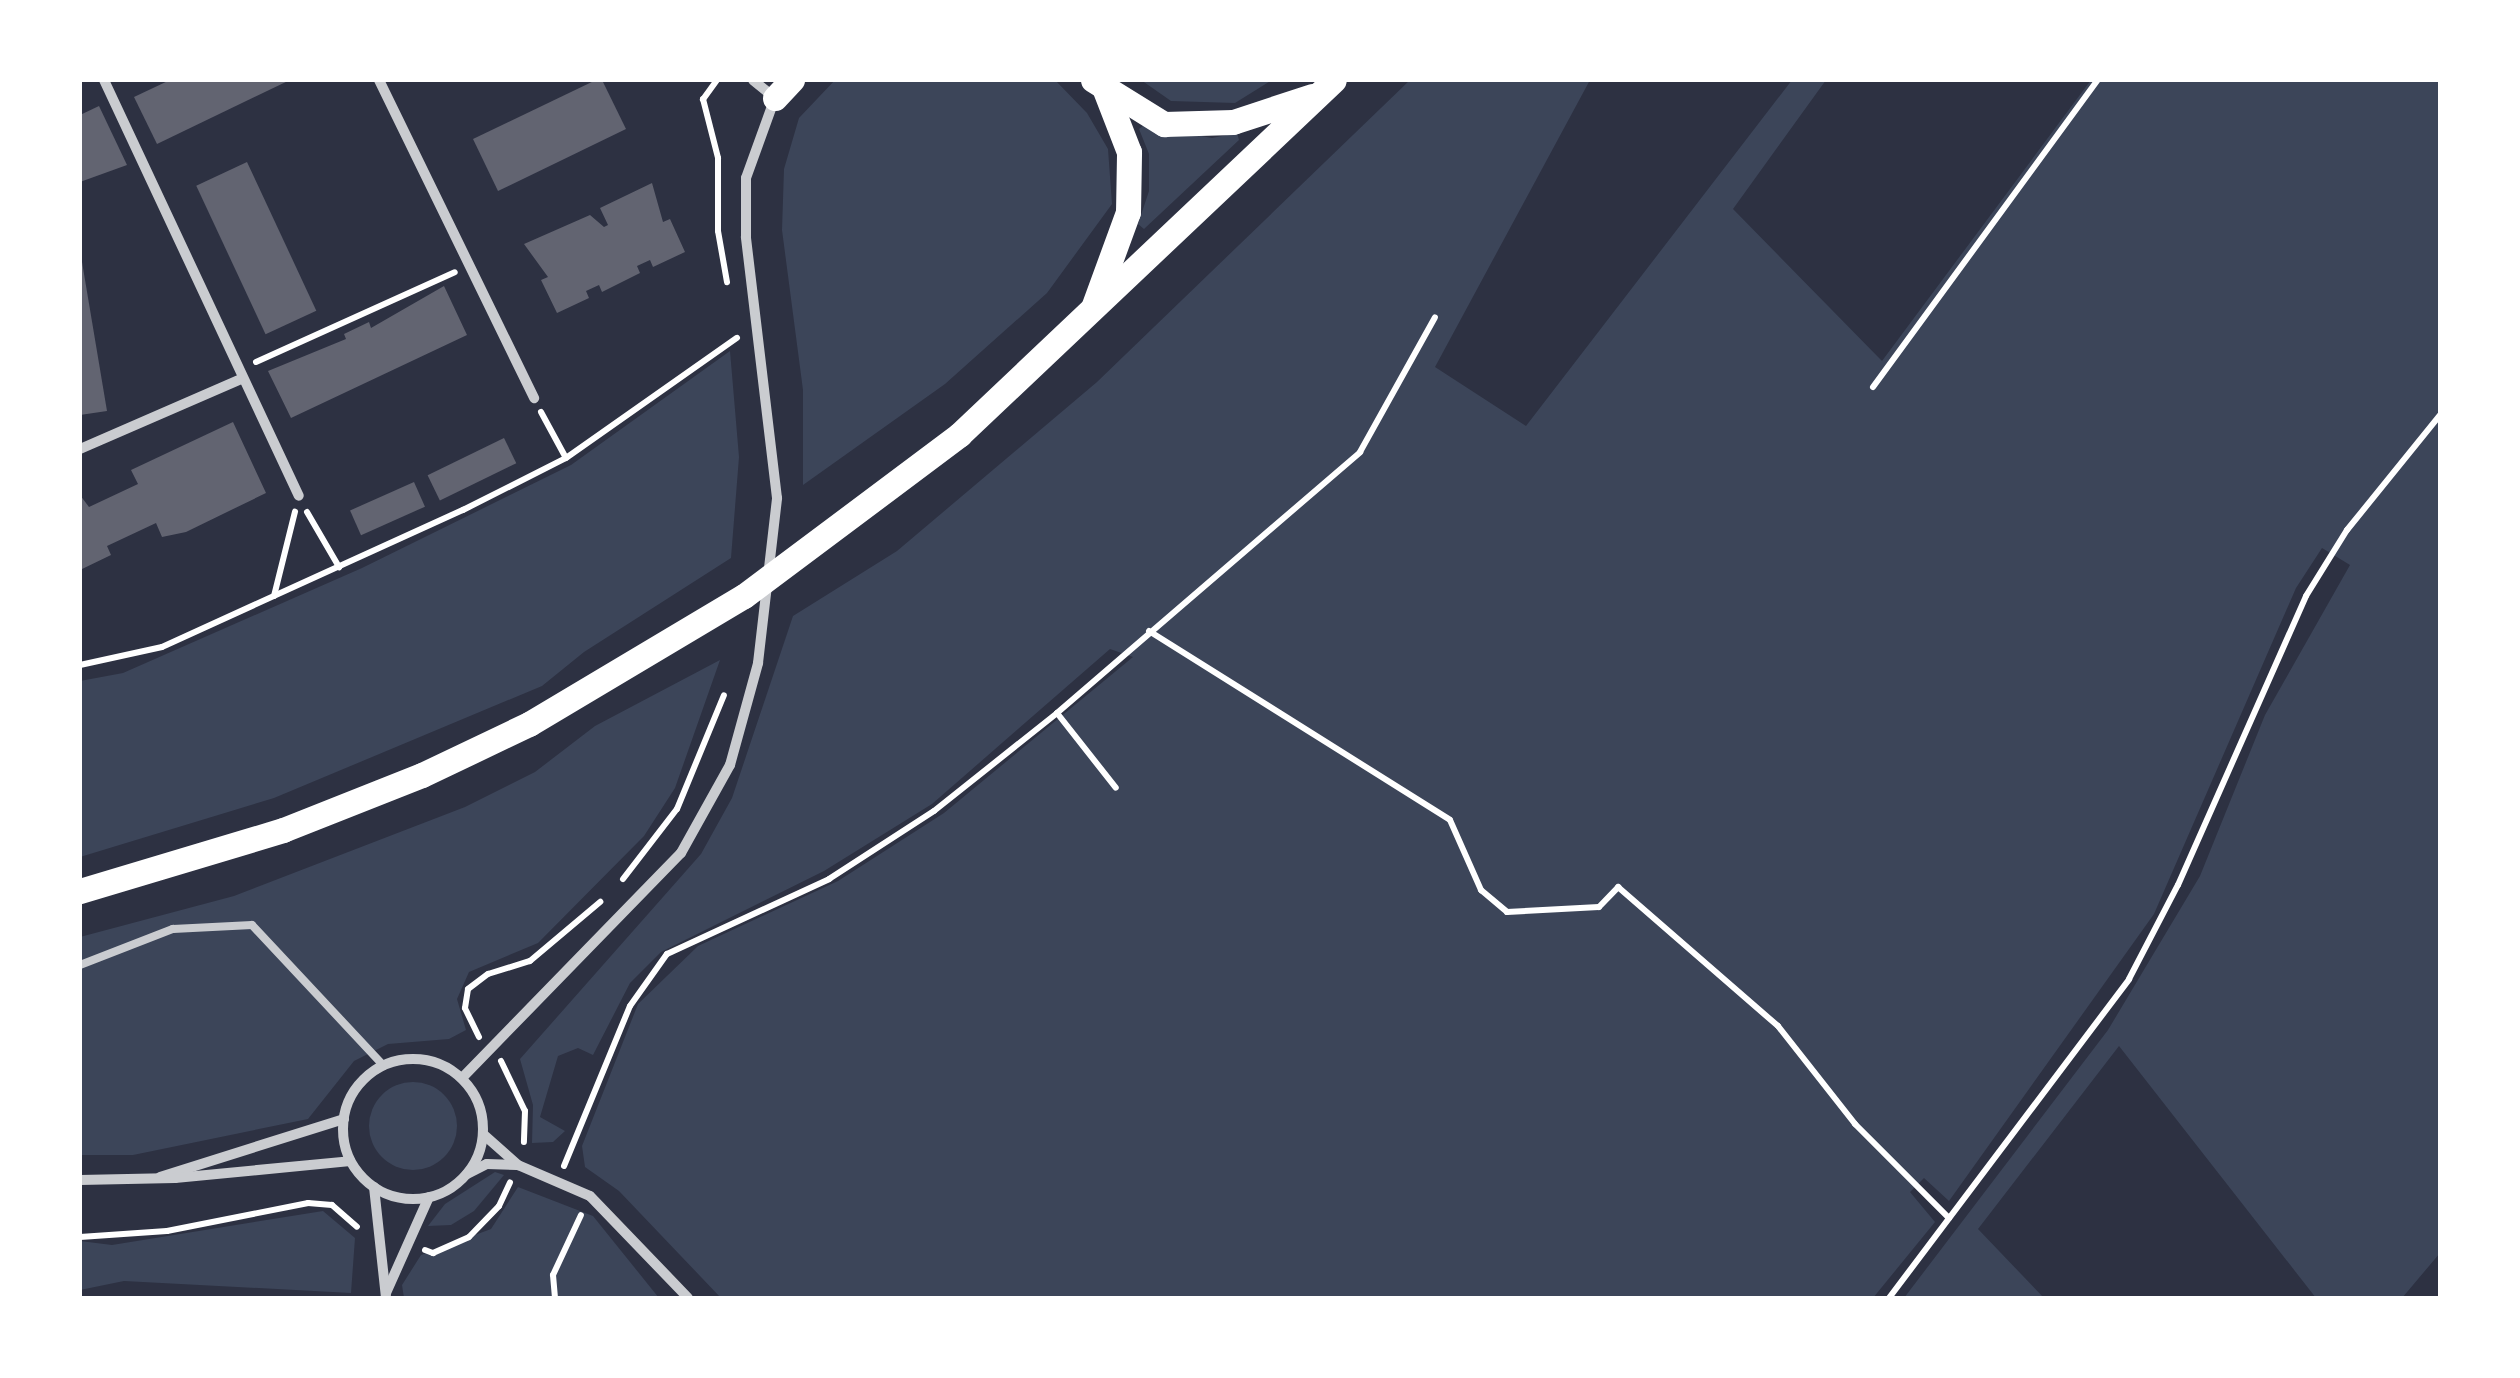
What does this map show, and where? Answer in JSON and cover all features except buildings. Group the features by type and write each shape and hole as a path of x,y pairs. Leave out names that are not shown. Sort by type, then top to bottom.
{"main road":[{"path":"1099,85 1164,124 1234,122 1327,87"},
{"path":"1092,311 1128,212 1129,152 1099,85"},
{"path":"80,891 283,830 529,724 744,596 857,516 959,434 1327,87"}],"street":[{"path":"104,80 299,496"},
{"path":"379,80 534,398"},
{"path":"462,1078 680,853 730,766 758,663 777,498 746,237 746,178 784,89 752,80"},
{"path":"80,449 239,375"},
{"path":"467,1174 483,1134 482,1114 462,1078 416,1059 384,1066 352,1095 344,1118 350,1160 374,1187 406,1198 429,1197 486,1164 518,1165"},
{"path":"160,1177 344,1118"},
{"path":"483,1134 518,1165 590,1196 688,1298"},
{"path":"80,1180 350,1160"},
{"path":"374,1187 386,1296"},
{"path":"386,1296 429,1197"}],"lane":[{"path":"80,964 173,929 252,925 384,1066"}],"path":[{"path":"716,80 703,100 718,158 718,231 730,302"},
{"path":"1873,387 2098,80"},
{"path":"239,375 470,266"},
{"path":"558,1181 630,1006 667,954 830,879 934,812 1057,714 1148,631 1360,452 1434,317"},
{"path":"80,665 162,647 566,458 737,338 734,320"},
{"path":"534,398 566,458"},
{"path":"1889,1298 2129,978 2178,885 2306,596 2347,530 2440,415"},
{"path":"299,496 339,567"},
{"path":"274,596 299,496"},
{"path":"1148,631 1450,820 1481,890 1508,912 1599,907 1618,887 1778,1026 1855,1124 1950,1218"},
{"path":"1057,714 1116,788"},
{"path":"409,1244 434,1253 469,1237 499,1206 518,1165"},
{"path":"555,1298 553,1275 590,1196"},
{"path":"80,1236 167,1231 308,1203 332,1205 365,1233 381,1236"}],"shaded area":[{"path":"835,80 1055,80 1087,113 1108,149 1112,204 1047,293 945,384 803,485 803,390 782,230 784,169 799,118"},
{"path":"1141,80 1272,80 1235,103 1171,101"},
{"path":"1410,80 1590,80 1435,367 1526,426 1792,80 1826,80 1733,209 1882,361 2091,80 2440,80 2440,1253 2402,1298 2316,1298 2119,1046 1978,1229 2044,1298 1904,1298 2108,1030 2200,876 2265,715 2350,565 2322,548 2296,588 2154,914 1949,1201 1924,1178 1910,1192 1935,1222 1873,1298 721,1298 619,1191 585,1167 582,1146 638,1004 698,946 838,881 944,813 1133,657 1110,649 932,804 824,871 661,952 630,983 593,1055 578,1048 558,1056 540,1117 565,1131 553,1142 532,1143 533,1105 520,1059 701,854 732,798 793,616 897,551 1097,382"},
{"path":"1144,125 1212,138 1237,133 1239,140 1144,229 1138,224 1149,191 1149,154 1139,129"},
{"path":"730,351 739,457 731,558 584,652 542,686 274,798 80,857 80,681 123,673 362,568 571,465"},
{"path":"720,660 675,788 644,836 538,943 469,972 457,999 466,1030 449,1039 388,1044 354,1061 308,1119 133,1155 80,1155 80,937 234,896 465,807 535,772 595,726"},
{"path":"413,1082 444,1095 457,1126 444,1157 413,1170 382,1157 369,1126 382,1095"},
{"path":"495,1172 504,1175 474,1211 451,1225 428,1226 445,1204"},
{"path":"518,1187 593,1216 659,1298 404,1298 402,1285 421,1255 491,1229"},
{"path":"323,1211 355,1238 351,1293 124,1281 80,1290 80,1241 112,1245"}]}
